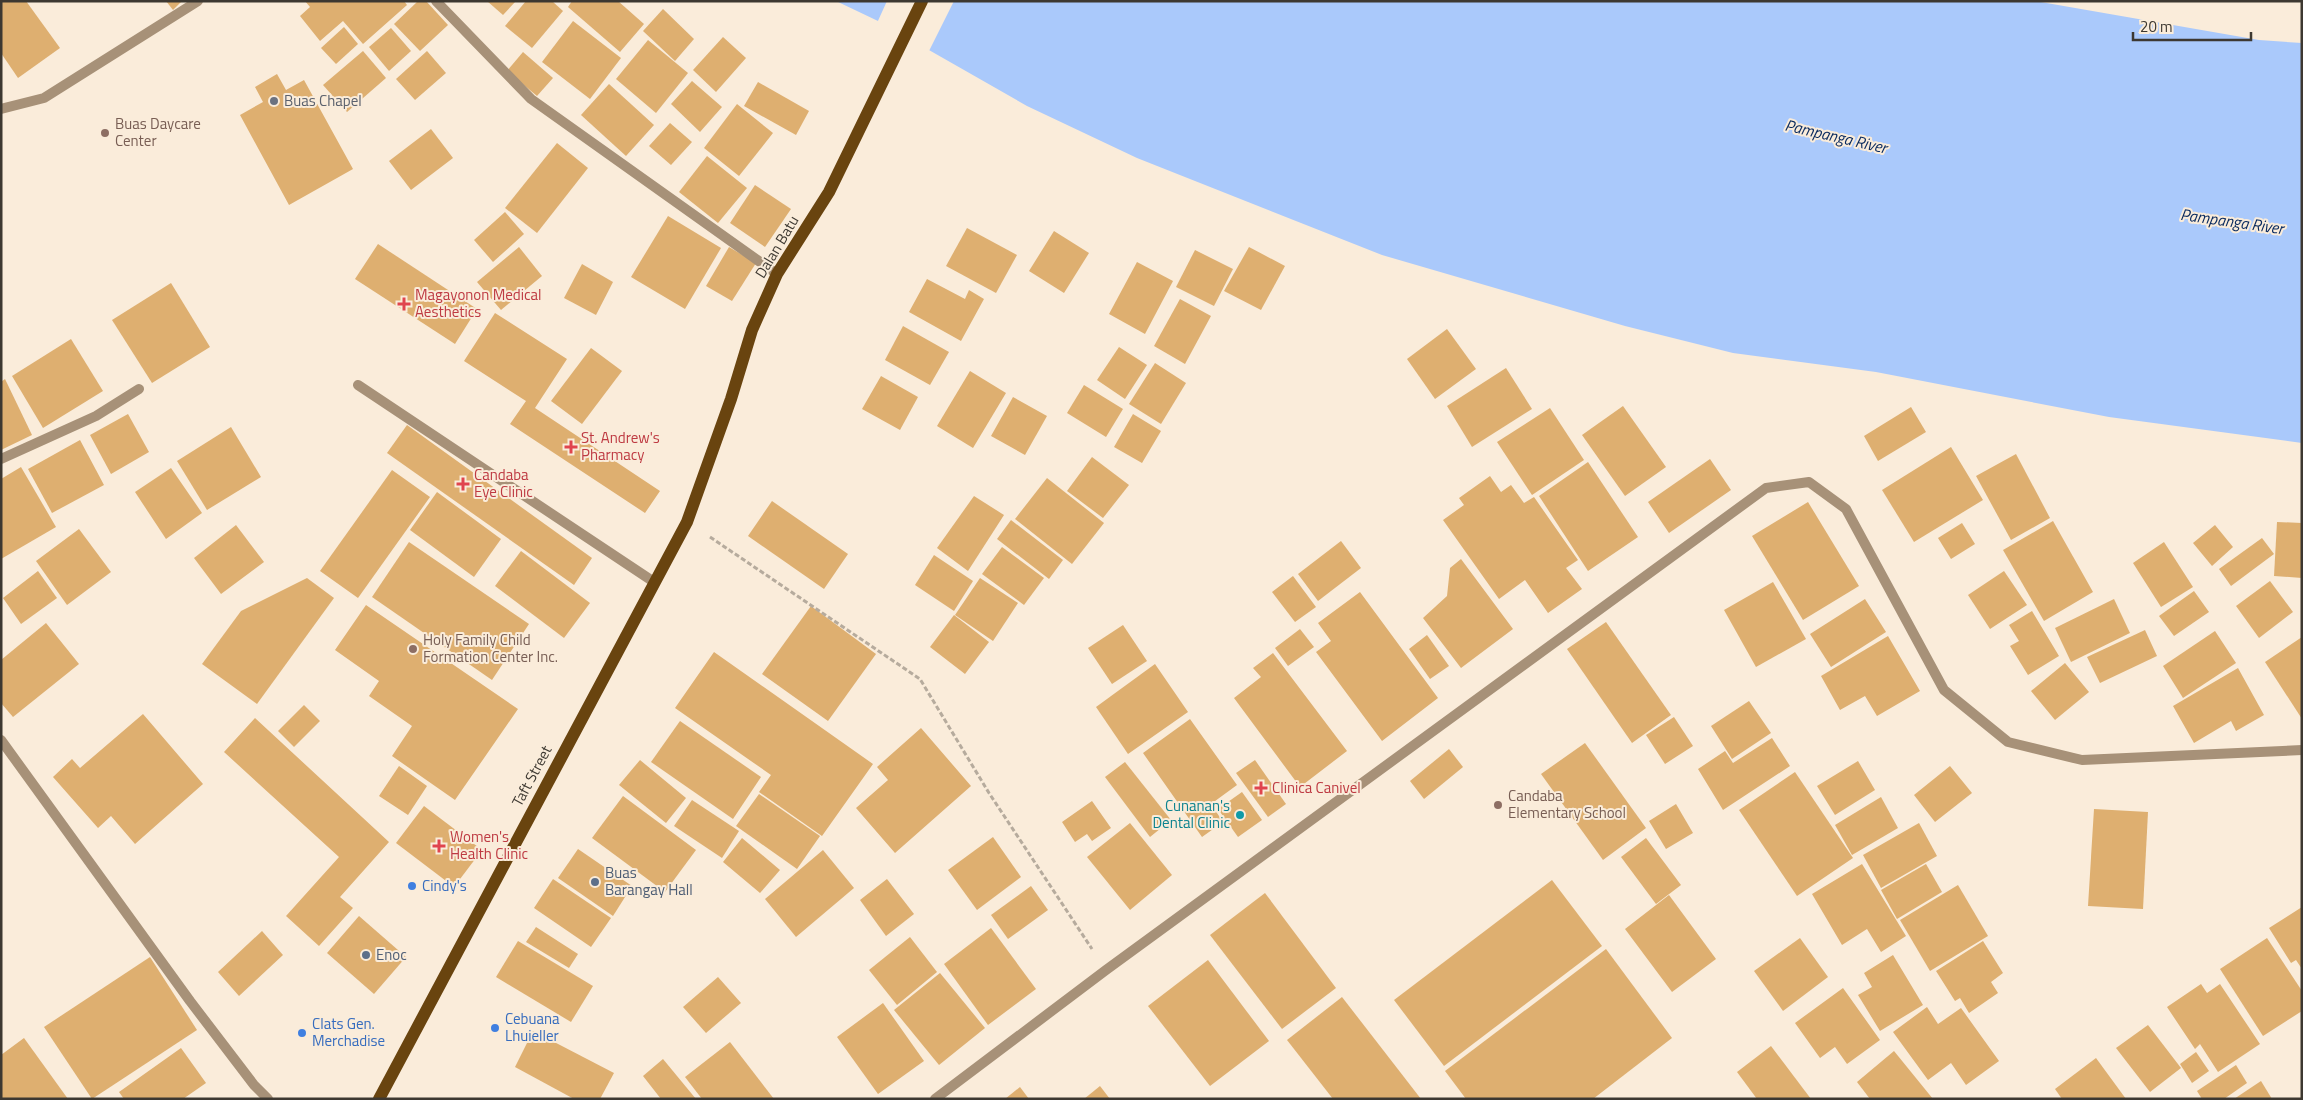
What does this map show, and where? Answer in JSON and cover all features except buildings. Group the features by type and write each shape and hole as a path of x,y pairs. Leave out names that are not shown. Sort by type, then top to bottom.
{"main road":[{"name":"Dalan Batu","path":"688,522 731,399 752,330 778,274 830,192 922,1"},
{"name":"Taft Street","path":"379,1099 654,582 688,522"}],"street":[{"path":"1,109 44,98 198,1"},
{"path":"436,1 531,99 778,274"},
{"path":"358,385 654,582"},
{"path":"1,459 96,416 139,389"},
{"path":"935,1099 1106,970 1766,488 1809,482 1846,509 1944,690 2008,742 2082,760 2302,750"},
{"path":"1,740 196,1008 254,1085 268,1099"}],"path":[{"path":"688,522 920,679 989,793 1106,970"}],"water":[{"name":"Pampanga River","path":"836,1 2035,1 2259,40 2302,43 2302,443 2109,417 1876,372 1733,353 1625,326 1382,255 1137,158 1027,106 878,21"}],"pier":[{"path":"887,1 954,1 928,53 877,23"}],"place":[{"name":"Buas Chapel","path":"274,101"},
{"name":"Buas Daycare Center","path":"105,133"},
{"name":"Magayonon Medical Aesthetics","path":"404,304"},
{"name":"St. Andrew's Pharmacy","path":"571,447"},
{"name":"Candaba Eye Clinic","path":"463,484"},
{"name":"Holy Family Child Formation Center Inc.","path":"413,649"},
{"name":"Clinica Canivel","path":"1261,788"},
{"name":"Candaba Elementary School","path":"1498,805"},
{"name":"Cunanan's Dental Clinic","path":"1240,815"},
{"name":"Women's Health Clinic","path":"439,846"},
{"name":"Buas Barangay Hall","path":"595,882"},
{"name":"Cindy's","path":"412,886"},
{"name":"Enoc","path":"366,955"},
{"name":"Cebuana Lhuieller","path":"495,1028"},
{"name":"Clats Gen. Merchadise","path":"302,1033"}]}
